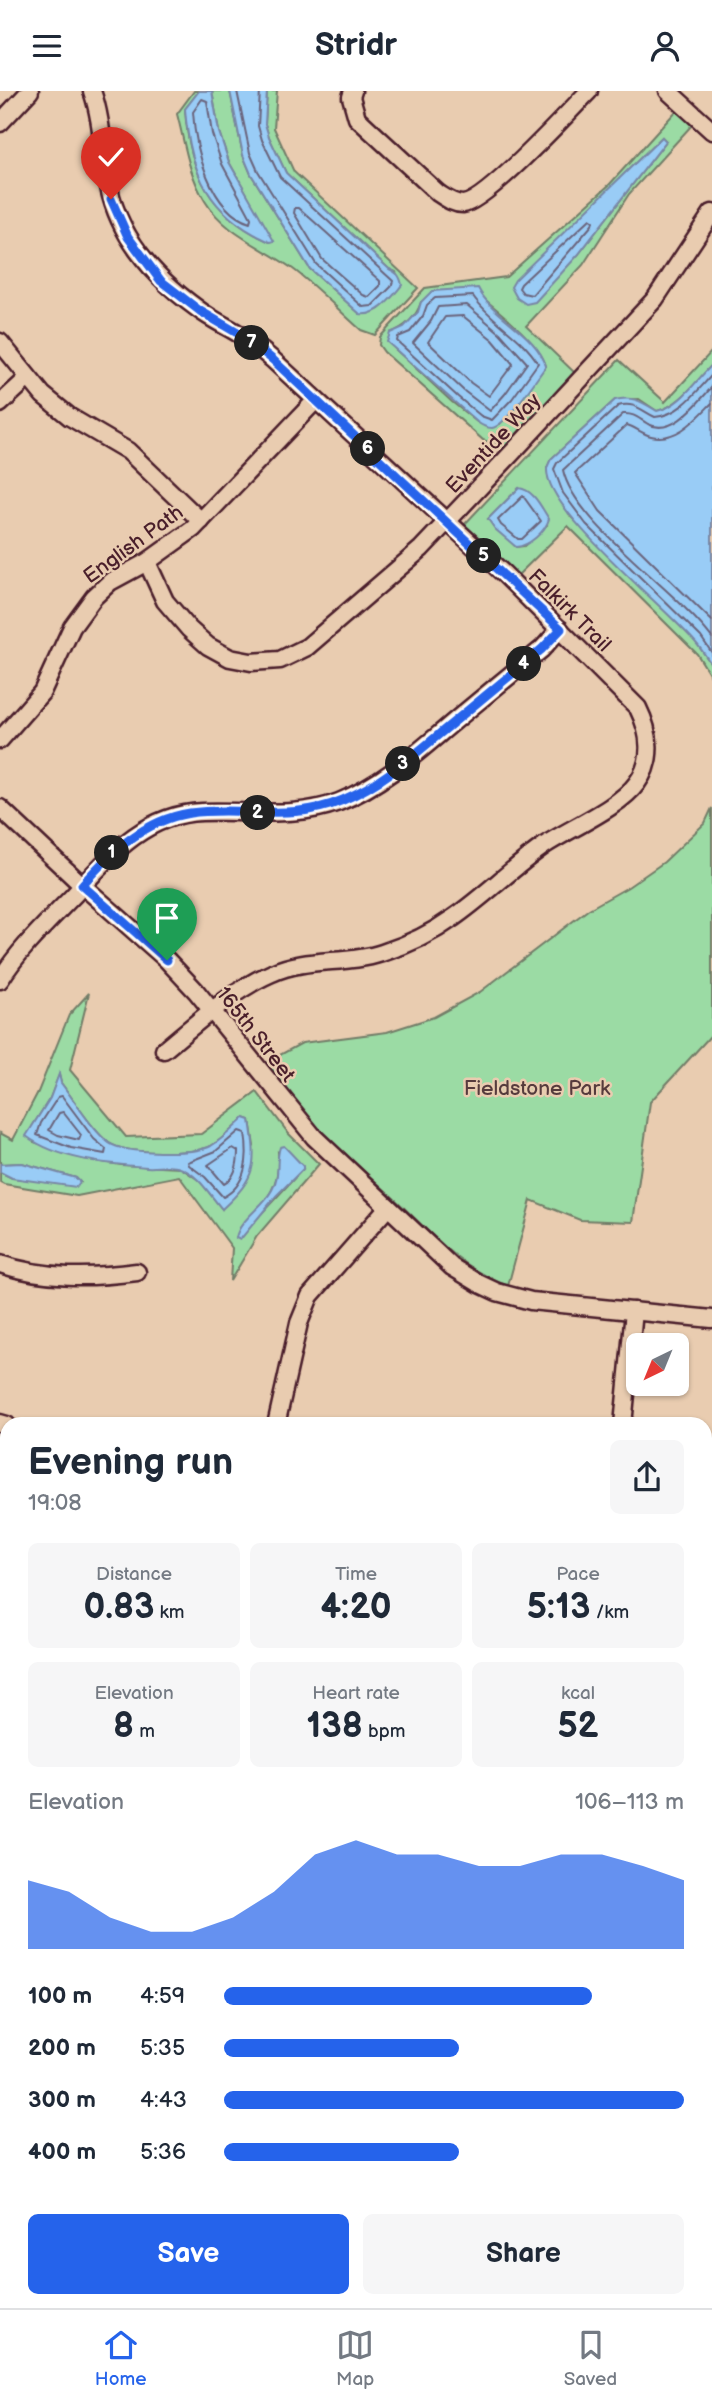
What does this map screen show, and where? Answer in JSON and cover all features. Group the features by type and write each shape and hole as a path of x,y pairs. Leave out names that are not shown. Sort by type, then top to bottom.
{"street":[{"path":"0,123 30,91"},
{"name":"Falkirk Trail","path":"92,91 100,112 104,163 111,199 128,237 161,281 200,311 246,338 561,629 638,708 646,724 650,744 643,773 623,799 541,848 453,919 415,941 379,954 304,964 276,971 247,984 164,1050"},
{"path":"353,91 351,97 357,118 438,193 451,202 465,204 479,197 496,182 589,91"},
{"path":"668,91 712,131"},
{"name":"Eventide Way","path":"147,562 165,601 189,629 208,646 230,658 251,662 280,660 307,647 421,549 447,522 655,299 712,213"},
{"path":"0,342 43,395 70,417 128,451 201,521"},
{"path":"0,404 28,378"},
{"name":"English Path","path":"0,740 42,692 72,627 94,597 110,582 178,541 201,521 316,400"},
{"path":"0,980 32,937 129,839 154,824 180,815 204,812 293,813 325,807 363,791 407,761 542,649 561,629"},
{"name":"165th Street","path":"0,808 167,960 212,1011 304,1127 452,1267 497,1292 531,1301 712,1319"},
{"path":"278,1417 299,1323 310,1296 388,1207"},
{"path":"0,1264 53,1276 101,1277 137,1272"},
{"path":"623,1417 634,1311"}],"green space":[{"path":"194,91 199,91 185,109 187,132 198,172 218,205 249,231 273,241 229,162 219,132 212,91 230,91 243,155 251,174 310,269 360,314 379,309 401,285 396,272 389,269 286,173 265,124 267,91 277,91 274,128 294,172 418,288 375,335 361,330 302,276 245,239 213,212 195,180 177,114"},
{"path":"677,110 692,125 629,194 583,265 526,326 575,373 507,448 483,440 384,352 379,345 380,337 425,288 506,277 609,185","holes":["662,137 666,141 578,255 601,197","483,298 528,339 546,366 500,424 477,422 452,402 395,349 390,333 410,321 421,302"]},
{"path":"712,351 712,365 673,404 657,411 639,399 615,400 551,459 547,468 549,480 571,517 696,642 712,665 712,678 697,654 568,526 517,576 463,526 619,360 665,402","holes":["519,488 547,525 524,546 516,547 488,519"]},
{"name":"Fieldstone Park","path":"712,808 712,1034 650,1102 633,1222 580,1220 531,1200 508,1286 475,1270 448,1250 316,1126 265,1063 302,1043 387,1032 434,1017 480,992 589,909 664,862 705,823"},
{"path":"89,993 70,1070 126,1137 201,1134 257,1092 289,1134 319,1164 257,1236 230,1281 232,1248 179,1176 77,1196 0,1182 0,1172 12,1178 80,1182 76,1178 22,1163 0,1164 0,1133 13,1140 38,1092 69,1015","holes":["59,1075 61,1083 90,1123 103,1138 117,1147 159,1152 202,1149 211,1146 244,1118 250,1120 254,1146 222,1209 200,1181 181,1168 121,1165 84,1159 34,1142 32,1127 50,1098","278,1152 303,1169 248,1228 241,1227 270,1194 277,1176"]}],"water":[{"path":"199,91 212,91 219,132 229,162 274,241 270,242 249,231 232,219 206,190 192,153 185,109"},
{"path":"230,91 267,91 265,124 286,173 398,275 402,285 379,309 360,314 310,269 251,174 243,155"},
{"path":"662,137 666,141 578,255 535,302 526,304 517,298 511,287 515,280"},
{"path":"478,288 493,308 534,344 546,366 513,411 492,428 477,422 387,342 390,333 404,327 432,291"},
{"path":"712,365 712,665 681,627 610,559 565,509 552,487 547,469 551,459 615,400 632,399 657,411 666,408 680,398"},
{"path":"519,488 533,496 549,519 536,537 516,547 495,529 488,519"},
{"path":"59,1074 61,1083 90,1123 103,1138 117,1147 159,1152 202,1149 211,1146 244,1118 250,1120 254,1148 248,1179 222,1209 198,1180 180,1168 100,1162 68,1156 39,1144 26,1136 50,1098"},
{"path":"284,1146 303,1169 276,1196 240,1240 236,1238 238,1231 272,1190 280,1147"},
{"path":"22,1163 76,1178 80,1182 76,1187 12,1178 0,1172 0,1164"}],"route":[{"path":"111,199 128,237 161,281 200,311 246,338 273,360 561,629 542,649 396,769 356,794 325,807 293,813 204,812 180,815 154,824 129,839 82,885 167,960"}]}
